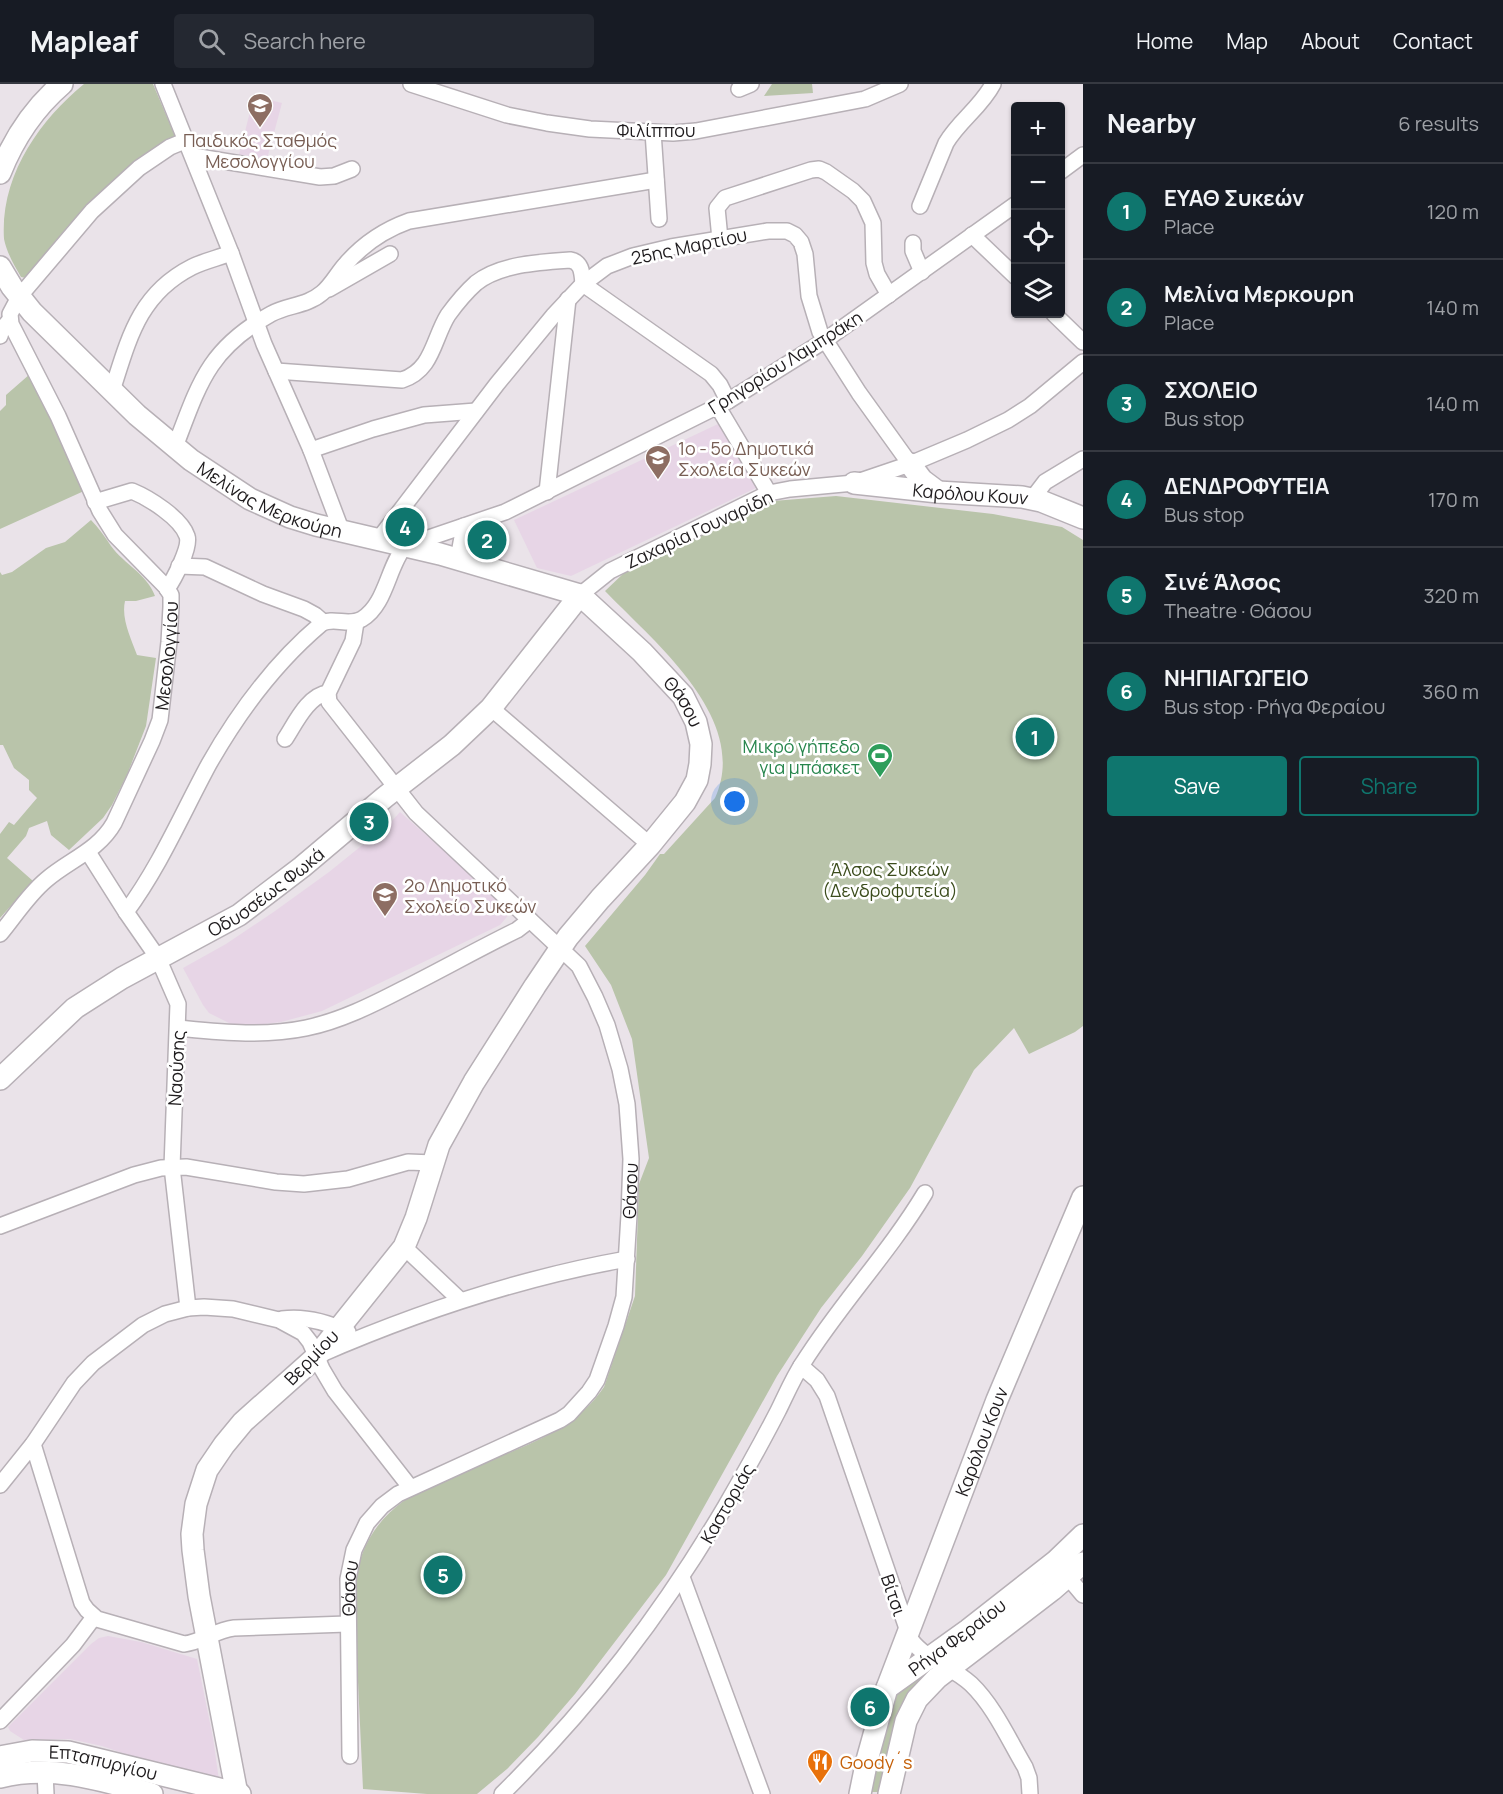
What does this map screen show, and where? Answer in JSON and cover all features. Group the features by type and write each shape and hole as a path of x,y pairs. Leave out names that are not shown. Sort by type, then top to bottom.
{"street":[{"path":"0,173 10,149 34,113 62,84"},
{"path":"163,84 342,532"},
{"name":"Φιλίππου","path":"411,84 522,118 590,129 653,132 696,131 865,99 900,84"},
{"path":"920,206 951,134 984,99 993,84"},
{"path":"653,132 658,219"},
{"path":"0,336 2,329 10,320 11,310 19,297 79,225 106,197 153,158 187,140"},
{"path":"1065,168 1083,155"},
{"path":"193,156 317,177 334,176 352,170"},
{"path":"720,238 717,208 725,198 811,170 822,170 853,190 867,208 873,223 875,270 879,281 889,295"},
{"path":"324,292 355,254 382,233 401,224 656,180"},
{"name":"Γρηγορίου Λαμπράκη","path":"405,546 506,512 723,404 824,341 1011,208"},
{"name":"25ης Μαρτίου","path":"378,540 476,411 568,299 583,284 607,266 633,256 720,238 778,230 795,235 804,249 809,296 824,341 910,464"},
{"path":"972,235 1011,272"},
{"path":"913,243 913,251 922,272"},
{"path":"112,391 137,319 157,291 192,268 231,253"},
{"path":"175,447 194,397 211,365 226,346 276,312 312,300 390,254"},
{"path":"276,371 402,380 412,377 424,366 448,316 477,282 508,268 570,260 579,264 582,269 583,284 715,377 723,404 769,493"},
{"path":"0,267 19,297"},
{"name":"Μελίνας Μερκούρη","path":"19,297 40,321 112,391 175,447 225,484 250,499 290,517 342,532 458,559 580,595"},
{"path":"547,492 568,299"},
{"path":"1058,318 1083,342"},
{"name":"Μεσολογγίου","path":"0,934 40,885 88,852 112,826 160,720 171,619 171,598 167,589 115,535 95,502 58,416 10,320"},
{"name":"Ζαχαρία Γουναρίδη","path":"580,595 610,571 769,493 854,483 910,464 967,440 1014,417 1046,395 1083,362"},
{"path":"311,450 424,415 476,411"},
{"path":"1032,499 1045,482 1083,459"},
{"path":"910,464 922,480 938,492"},
{"name":"Καρόλου Κουν","path":"854,483 1032,499 1083,518"},
{"path":"95,502 132,491 166,511 178,522 187,537 188,544 167,589"},
{"path":"458,559 464,526"},
{"path":"126,912 160,861 210,762 238,717 278,667 323,622 356,622 366,616 374,607 405,546"},
{"path":"179,566 205,567 263,594 304,609 323,622"},
{"name":"Οδυσσέως Φωκά","path":"0,1079 75,1008 158,958 222,926 261,899 452,745 491,708 580,595"},
{"name":"Θάσου","path":"350,1756 347,1624 349,1570 358,1540 367,1523 382,1506 410,1487 529,1435 569,1414 597,1380 622,1305 627,1259 631,1159 627,1104 620,1069 607,1025 579,966 561,948 600,899 650,845 685,802 693,787 701,758 699,730 683,696 642,652 580,595"},
{"path":"328,696 353,640 356,622"},
{"path":"285,739 313,700 320,694 328,696 342,720 416,813 561,948"},
{"path":"491,708 650,845"},
{"name":"Ναούσης","path":"88,852 158,958 178,1004 172,1167 188,1308"},
{"path":"178,1028 230,1033 267,1033 321,1024 377,1002 517,930 530,920"},
{"name":"Βερμίου","path":"238,1794 198,1587 192,1534 202,1481 214,1458 232,1434 256,1409 316,1357 349,1333 404,1246 447,1127 561,948"},
{"path":"0,1227 144,1172 172,1167 304,1184 348,1179 408,1162 433,1163"},
{"name":"Καστοριάς","path":"502,1794 555,1740 602,1687 643,1634 682,1577 747,1469 801,1366 925,1193"},
{"name":"Καρόλου Κουν","path":"887,1688 1001,1390 1083,1197"},
{"path":"404,1246 460,1300"},
{"path":"279,1320 295,1318 323,1322 349,1333 543,1276 627,1259"},
{"path":"0,1485 33,1444 74,1383 93,1363 143,1325 165,1314 188,1308 225,1308 279,1320 303,1333 344,1404 410,1487"},
{"name":"Βίτσι","path":"801,1366 818,1380 827,1396 907,1632 916,1646 970,1683 984,1699 1024,1767 1029,1778 1030,1794"},
{"path":"33,1444 82,1603 94,1617 180,1644 190,1643 222,1630 234,1628 347,1624"},
{"name":"Ρήγα Φεραίου","path":"887,1688 940,1663 1069,1567 1083,1535"},
{"path":"1069,1567 1083,1595"},
{"path":"682,1577 762,1794"},
{"path":"0,1721 73,1645 94,1617"},
{"name":"Ρήγα Φεραίου","path":"889,1794 909,1713 940,1663"},
{"path":"860,1794 887,1688"},
{"name":"Επταπυργίου","path":"2,1752 45,1750 68,1752 238,1794"},
{"path":"45,1772 46,1794"},
{"name":"Επταπυργίου","path":"0,1777 45,1772 83,1776 152,1794"}],"shaded area":[{"name":"Παιδικός Σταθμός Μεσολογγίου","path":"254,96 282,103 267,159 239,155"},
{"path":"718,424 756,488 571,576 537,568 514,520"},
{"name":"2ο Δημοτικό Σχολείο Συκεών","path":"400,812 512,911 500,925 322,1011 265,1024 231,1024 209,1013 183,968 226,944 275,911 329,872 391,822"},
{"path":"108,1636 141,1642 197,1659 219,1780 102,1746 70,1739 24,1740 10,1731 8,1727 91,1644 99,1638"}],"green space":[{"path":"84,84 153,84 175,136 129,168 103,190 63,232 26,278 21,277 4,239 4,216 8,193 26,152 38,133 67,99"},
{"path":"772,84 812,84 813,93 764,96"},
{"path":"30,374 84,491 0,529 0,411 6,405 6,395"},
{"name":"Άλσος Συκεών (Δενδροφυτεία)","path":"836,496 993,514 1062,527 1083,540 1083,1026 1029,1054 1014,1028 974,1070 910,1188 862,1256 821,1308 777,1376 666,1575 575,1694 538,1737 507,1769 477,1794 427,1794 363,1789 354,1596 364,1549 387,1515 419,1491 539,1440 575,1418 604,1387 635,1296 639,1184 649,1158 632,1039 611,985 585,946 660,854 664,854 715,798 723,768 720,739 709,711 692,684 648,633 605,591 625,572 650,558 723,522 773,501"},
{"path":"91,520 116,552 147,581 155,596 136,601 125,601 124,608 127,628 137,655 156,658 146,726 127,775 112,805 103,818 69,850 51,835 47,821 29,828 26,836 7,858 33,881 0,918 0,834 9,822 14,825 37,798 29,790 29,780 14,768 3,745 0,745 0,572 2,575 12,572 46,548 65,542"},
{"path":"928,1671 927,1676 896,1719 878,1792 871,1792 878,1753 895,1697 904,1686"}],"place":[{"name":"Παιδικός Σταθμός Μεσολογγίου","path":"260,129"},
{"name":"1ο - 5ο Δημοτικά Σχολεία Συκεών","path":"658,481"},
{"name":"ΔΕΝΔΡΟΦΥΤΕΙΑ","path":"405,527"},
{"name":"Μελίνα Μερκουρη","path":"487,540"},
{"name":"ΕΥΑΘ Συκεών","path":"1035,737"},
{"name":"Μικρό γήπεδο για μπάσκετ","path":"880,779"},
{"name":"ΣΧΟΛΕΙΟ","path":"369,822"},
{"name":"2ο Δημοτικό Σχολείο Συκεών","path":"385,918"},
{"name":"Σινέ Άλσος","path":"443,1575"},
{"name":"ΝΗΠΙΑΓΩΓΕΙΟ","path":"870,1707"},
{"name":"Goody´s","path":"820,1785"}]}
